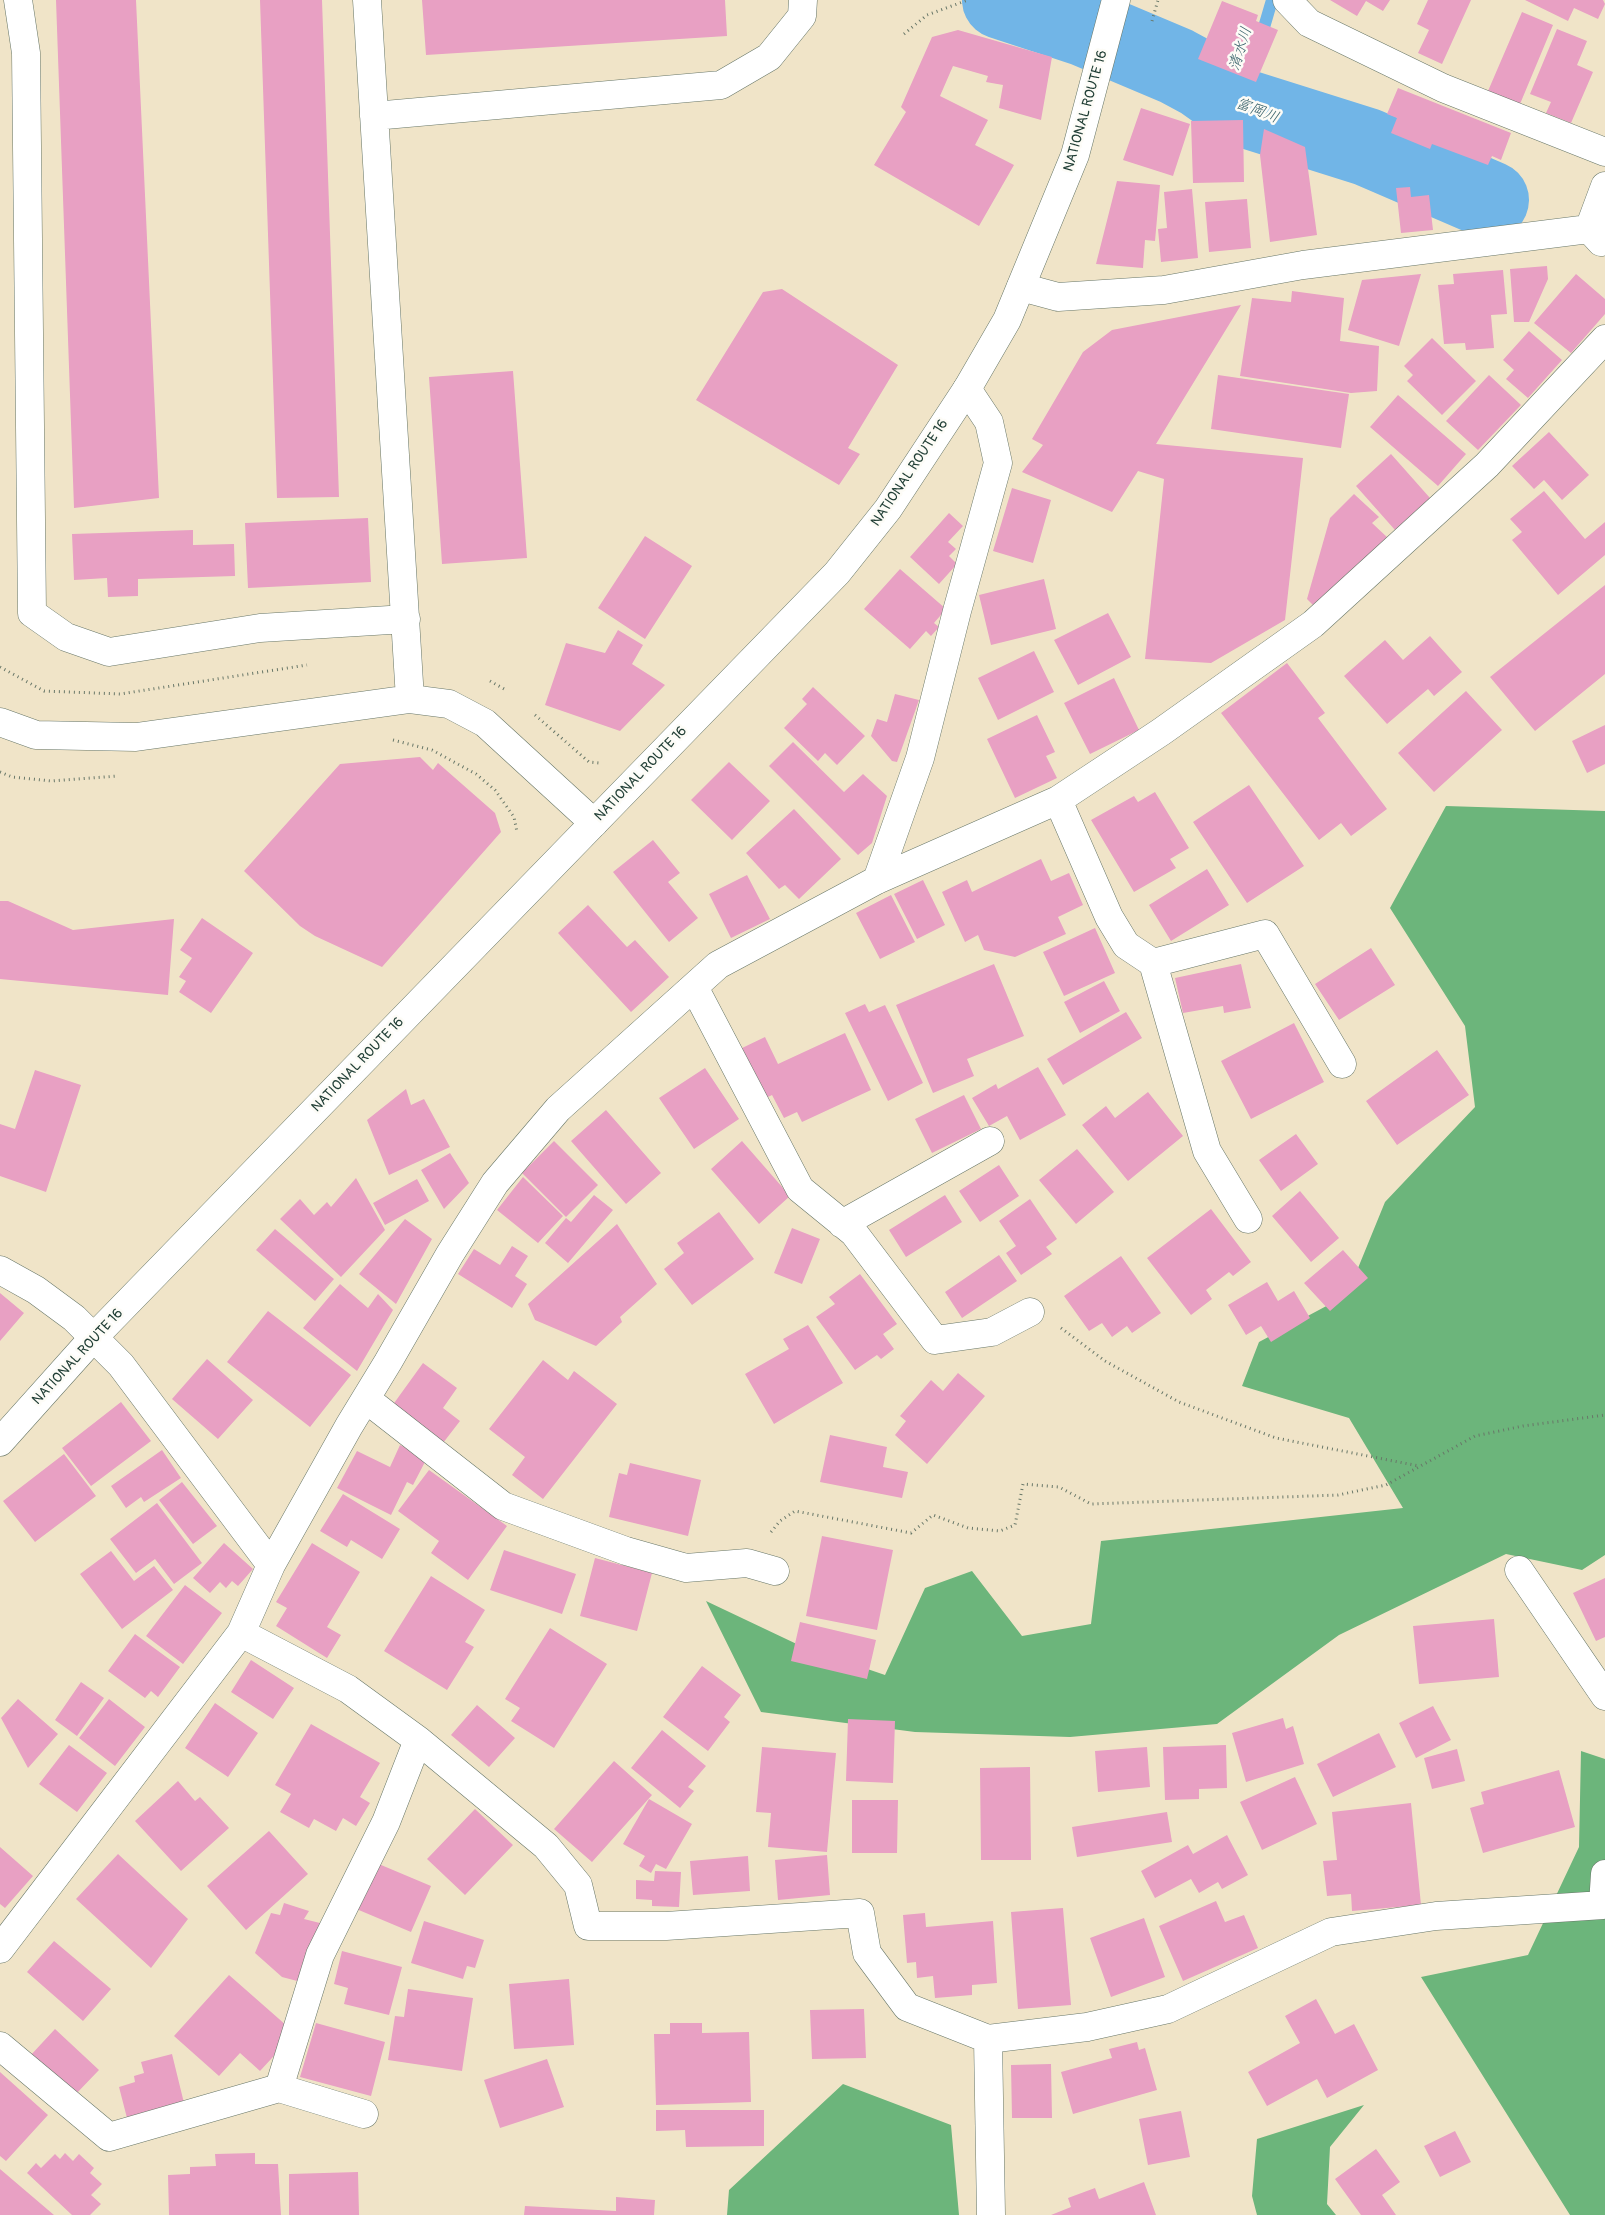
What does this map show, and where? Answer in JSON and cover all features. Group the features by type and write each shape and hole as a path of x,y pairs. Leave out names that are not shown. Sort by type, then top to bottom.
{"main road":[{"path":"18,0 26,53 32,613 66,637 109,652 260,628 406,619"},
{"path":"367,0 410,699"},
{"path":"374,116 721,85 769,57 802,16 803,0"},
{"name":"NATIONAL ROUTE 16","path":"0,1442 94,1337 837,573 888,509 967,389 1007,320 1075,155 1116,0"},
{"path":"1287,0 1309,23 1443,88 1605,152"},
{"path":"1021,287 1058,297 1164,290 1303,265 1600,235 1605,186"},
{"path":"0,1949 241,1633 271,1565 348,1426 366,1399 450,1254 495,1182 558,1108 718,965 877,880 1058,800 1162,732 1313,624 1487,466 1605,339"},
{"path":"877,880 920,758 957,611 998,463 988,422 967,389"},
{"path":"0,722 36,735 136,736 410,699 449,704 485,723 594,823"},
{"path":"1058,800 1108,917 1126,945 1153,964 1207,1151 1248,1219"},
{"path":"1153,964 1265,934 1342,1064"},
{"path":"694,987 800,1189 854,1233 935,1340 992,1332 1030,1312"},
{"path":"842,1224 990,1141"},
{"path":"0,1270 36,1290 74,1318 121,1365 271,1565"},
{"path":"366,1399 503,1506 626,1551 686,1568 747,1563 775,1571"},
{"path":"1519,1570 1605,1696"},
{"path":"241,1633 348,1690 418,1740 546,1846 578,1885 588,1926 666,1926 860,1913 867,1954 907,2007 988,2039 1087,2026 1168,2009 1331,1932 1436,1916 1603,1905 1605,1874"},
{"path":"279,2088 320,1955 386,1822 418,1740"},
{"path":"988,2039 992,2215"},
{"path":"0,2046 110,2137 279,2088 364,2114"}],"path":[{"path":"904,34 927,15 968,0"},
{"path":"1152,21 1158,0"},
{"path":"390,739 432,750 476,774 495,790 514,817 517,832"},
{"path":"0,772 12,777 51,782 125,775"},
{"path":"1030,1312 1068,1332 1105,1361 1179,1402 1276,1438 1420,1467"},
{"path":"747,1563 780,1521 795,1511 911,1533 933,1515 968,1528 1000,1531 1015,1525 1024,1484 1059,1487 1091,1504 1338,1495 1386,1485 1475,1436 1523,1426 1605,1415"}],"green space":[{"path":"1446,806 1605,811 1605,1555 1582,1570 1506,1554 1339,1635 1217,1724 1070,1737 915,1732 761,1712 706,1601 803,1647 885,1675 925,1588 972,1571 1022,1636 1091,1624 1101,1541 1403,1508 1349,1418 1242,1386 1259,1342 1347,1295 1385,1202 1475,1107 1465,1026 1390,908"},
{"path":"1581,1751 1605,1759 1605,2215 1570,2215 1421,1977 1528,1955 1579,1847"},
{"path":"843,2084 951,2125 959,2215 727,2215 729,2190"},
{"path":"1364,2105 1330,2147 1327,2204 1336,2215 1257,2215 1252,2196 1257,2139"}],"building":[{"path":"56,0 136,0 159,498 74,508"},
{"path":"260,0 322,0 339,497 277,498"},
{"path":"422,0 725,0 727,36 426,55"},
{"path":"1330,0 1390,0 1383,11 1366,1 1357,16"},
{"path":"1428,0 1471,0 1442,64 1418,53 1429,30 1417,24"},
{"path":"1525,0 1603,0 1605,4 1598,19 1574,8 1568,21"},
{"path":"1222,1 1258,15 1256,21 1278,30 1256,82 1198,59"},
{"path":"1522,12 1553,25 1520,104 1488,91"},
{"path":"1557,29 1587,41 1577,65 1593,72 1571,123 1546,113 1551,102 1530,94"},
{"path":"958,30 1052,57 1041,120 999,108 1003,85 986,82 988,76 953,66 940,96 988,120 975,145 1014,165 979,226 874,165 906,112 901,107 932,37"},
{"path":"1398,88 1511,133 1501,160 1492,156 1488,165 1432,144 1430,149 1391,133 1397,118 1387,114"},
{"path":"1141,108 1190,124 1173,176 1123,160"},
{"path":"1243,120 1244,182 1193,183 1191,121"},
{"path":"1264,129 1305,147 1317,235 1270,242 1260,155"},
{"path":"1117,181 1160,185 1155,241 1145,240 1143,268 1096,264"},
{"path":"1410,187 1411,197 1429,195 1433,230 1401,233 1396,188"},
{"path":"1192,189 1198,258 1161,262 1158,229 1167,228 1164,192"},
{"path":"1247,199 1251,248 1209,252 1205,202"},
{"path":"1547,266 1548,279 1529,322 1514,322 1510,269"},
{"path":"1503,270 1507,314 1491,315 1494,348 1466,350 1465,343 1444,344 1438,285 1454,284 1453,274"},
{"path":"1421,274 1399,346 1348,330 1362,280"},
{"path":"1576,274 1605,299 1605,314 1571,353 1534,323"},
{"path":"782,289 898,365 848,448 860,454 839,485 696,400 763,292"},
{"path":"1292,291 1344,298 1340,341 1379,346 1377,391 1351,393 1240,376 1252,298 1291,302"},
{"path":"1241,305 1156,444 1303,458 1285,620 1211,663 1145,659 1164,479 1138,471 1112,512 1022,472 1043,445 1032,439 1083,352 1112,330"},
{"path":"1529,331 1562,360 1528,398 1506,379 1514,370 1503,360"},
{"path":"1432,338 1476,381 1442,415 1407,381 1413,375 1404,366"},
{"path":"513,371 527,558 442,564 429,377"},
{"path":"1218,375 1349,394 1341,448 1211,429"},
{"path":"1489,375 1521,405 1478,450 1446,421"},
{"path":"1398,395 1466,454 1438,486 1370,427"},
{"path":"1549,432 1589,475 1562,500 1544,480 1534,489 1512,466"},
{"path":"1391,454 1430,498 1395,530 1356,486"},
{"path":"1012,488 1051,500 1033,563 993,551"},
{"path":"1544,491 1585,539 1605,522 1605,555 1558,595 1512,540 1522,532 1510,519"},
{"path":"1354,494 1379,517 1372,523 1388,538 1314,606 1307,599 1330,518"},
{"path":"949,513 963,526 948,542 956,549 949,556 957,564 939,584 910,557"},
{"path":"368,518 371,582 248,588 245,523"},
{"path":"193,530 193,545 234,544 235,576 138,579 138,596 108,597 107,578 74,580 72,534"},
{"path":"645,536 692,566 645,639 598,608"},
{"path":"900,569 946,609 934,623 939,627 931,636 926,631 910,649 864,609"},
{"path":"1044,579 1056,629 991,645 979,595"},
{"path":"1605,585 1605,674 1535,731 1490,677"},
{"path":"1108,613 1131,657 1078,685 1054,640"},
{"path":"618,630 643,645 632,664 665,685 620,731 545,705 566,643 605,653"},
{"path":"1430,636 1462,672 1434,696 1428,689 1387,724 1344,676 1385,640 1403,660"},
{"path":"1034,651 1054,692 998,720 978,678"},
{"path":"1287,663 1325,713 1318,718 1387,809 1351,836 1341,823 1319,840 1221,713"},
{"path":"1114,678 1139,730 1090,754 1064,703"},
{"path":"813,687 865,736 837,765 825,753 818,761 784,728 807,704 802,699"},
{"path":"1466,691 1502,730 1434,792 1398,753"},
{"path":"895,694 919,700 897,762 892,761 871,736 877,719 887,722"},
{"path":"1037,715 1055,752 1046,756 1057,778 1015,798 987,739"},
{"path":"1605,725 1605,764 1587,773 1572,741"},
{"path":"793,742 844,792 863,774 887,796 872,843 858,855 769,766"},
{"path":"420,757 433,770 438,763 495,813 501,832 382,967 315,936 300,926 244,871 340,764"},
{"path":"729,762 770,801 732,840 691,800"},
{"path":"1249,785 1304,866 1247,903 1193,822"},
{"path":"1155,792 1189,848 1170,859 1176,868 1134,892 1091,820 1134,796 1138,802"},
{"path":"794,809 841,859 799,899 785,885 779,889 746,853"},
{"path":"653,840 680,873 668,882 698,918 669,942 613,872"},
{"path":"1041,859 1051,881 1069,873 1083,905 1058,917 1066,934 1015,957 984,950 978,935 965,942 942,892 967,880 972,892"},
{"path":"1207,869 1229,905 1171,941 1149,905"},
{"path":"747,875 770,919 731,938 709,894"},
{"path":"923,880 945,925 917,939 894,894"},
{"path":"891,895 915,942 880,959 856,913"},
{"path":"0,901 8,901 73,930 174,919 168,995 0,979"},
{"path":"588,905 627,947 635,940 669,977 631,1012 558,933"},
{"path":"202,918 253,953 211,1013 179,992 186,981 179,977 192,958 180,950"},
{"path":"1095,928 1115,973 1064,996 1043,952"},
{"path":"1371,948 1395,985 1339,1020 1315,984"},
{"path":"994,964 1024,1036 967,1059 974,1076 933,1093 896,1005"},
{"path":"1241,964 1251,1008 1224,1013 1223,1006 1183,1013 1175,978"},
{"path":"1104,981 1120,1011 1080,1033 1064,1002"},
{"path":"865,1004 869,1012 885,1005 923,1083 888,1101 845,1013"},
{"path":"1126,1012 1142,1038 1063,1085 1047,1059"},
{"path":"1294,1023 1324,1082 1251,1119 1221,1061"},
{"path":"845,1033 871,1090 802,1122 797,1112 784,1118 772,1095 764,1099 740,1049 765,1037 778,1064"},
{"path":"1437,1050 1469,1095 1397,1145 1366,1101"},
{"path":"1038,1067 1066,1115 1020,1140 1007,1116 989,1126 972,1098 996,1084 998,1089"},
{"path":"705,1068 739,1119 694,1149 659,1098"},
{"path":"35,1070 81,1085 46,1192 0,1176 0,1124 15,1129"},
{"path":"406,1089 411,1105 424,1099 450,1147 389,1175 367,1120"},
{"path":"1148,1092 1183,1136 1128,1181 1082,1125 1106,1106 1115,1118"},
{"path":"964,1095 981,1129 932,1153 915,1119"},
{"path":"606,1110 661,1173 626,1204 571,1141"},
{"path":"1296,1134 1318,1164 1281,1191 1259,1160"},
{"path":"554,1141 598,1185 566,1217 522,1173"},
{"path":"742,1141 790,1196 759,1224 711,1169"},
{"path":"1077,1149 1114,1192 1076,1224 1039,1180"},
{"path":"450,1153 469,1183 444,1209 421,1170"},
{"path":"999,1165 1019,1196 980,1222 959,1191"},
{"path":"523,1177 563,1216 538,1243 497,1210"},
{"path":"356,1178 385,1230 341,1277 280,1219 300,1199 314,1215 327,1202 331,1207"},
{"path":"417,1179 429,1201 385,1225 373,1203"},
{"path":"1300,1191 1339,1238 1311,1262 1272,1216"},
{"path":"594,1195 613,1210 568,1263 545,1243 566,1218 571,1222"},
{"path":"945,1195 962,1222 906,1257 889,1230"},
{"path":"1030,1199 1057,1239 1046,1247 1052,1254 1021,1275 1006,1253 1016,1246 999,1221"},
{"path":"1211,1209 1251,1262 1233,1276 1229,1272 1206,1290 1212,1299 1191,1315 1147,1258"},
{"path":"719,1212 754,1259 692,1305 664,1269 684,1253 677,1243"},
{"path":"405,1219 432,1239 396,1304 359,1274"},
{"path":"617,1224 657,1284 620,1317 622,1322 596,1346 535,1320 528,1304"},
{"path":"792,1228 820,1239 802,1284 774,1273"},
{"path":"275,1229 334,1279 315,1301 256,1250"},
{"path":"512,1246 528,1256 515,1276 527,1284 512,1308 458,1274 474,1249 500,1265"},
{"path":"1343,1250 1368,1278 1330,1311 1304,1283"},
{"path":"999,1255 1017,1281 962,1318 945,1292"},
{"path":"1121,1256 1161,1313 1132,1333 1127,1326 1112,1337 1102,1323 1089,1331 1064,1296"},
{"path":"860,1274 897,1324 883,1334 894,1349 881,1359 877,1355 855,1370 816,1317 835,1304 829,1297"},
{"path":"1267,1282 1278,1301 1294,1291 1310,1318 1271,1342 1261,1326 1246,1335 1228,1305"},
{"path":"340,1284 368,1308 378,1294 393,1310 357,1371 303,1328"},
{"path":"0,1293 24,1313 0,1341"},
{"path":"268,1311 351,1375 310,1427 227,1362"},
{"path":"808,1325 843,1383 774,1424 745,1374 789,1349 783,1339"},
{"path":"207,1359 253,1400 218,1439 172,1399"},
{"path":"543,1360 568,1380 574,1371 617,1404 543,1499 512,1475 525,1457 489,1429"},
{"path":"423,1363 457,1388 443,1408 460,1421 443,1443 392,1406"},
{"path":"958,1373 985,1396 927,1464 895,1435 906,1421 900,1416 931,1380 943,1391"},
{"path":"121,1402 151,1441 91,1486 62,1448"},
{"path":"830,1435 887,1447 883,1467 908,1472 902,1498 820,1482"},
{"path":"400,1445 427,1458 413,1485 407,1482 391,1515 337,1488 357,1451 390,1467"},
{"path":"162,1450 181,1478 144,1502 141,1497 126,1508 111,1486"},
{"path":"64,1454 96,1496 35,1542 3,1501"},
{"path":"630,1463 701,1480 688,1536 609,1517 619,1473 627,1475"},
{"path":"429,1470 507,1526 468,1580 431,1553 439,1541 398,1511"},
{"path":"182,1482 217,1526 193,1544 159,1500"},
{"path":"343,1494 400,1529 382,1559 351,1540 347,1547 320,1531"},
{"path":"157,1503 202,1563 174,1584 155,1559 136,1573 110,1539"},
{"path":"822,1536 893,1550 877,1630 806,1616"},
{"path":"224,1543 253,1569 238,1586 232,1581 226,1588 220,1582 210,1593 193,1578"},
{"path":"312,1543 360,1572 327,1627 341,1635 327,1658 276,1626 287,1608 276,1602"},
{"path":"504,1550 576,1574 562,1614 490,1590"},
{"path":"111,1551 134,1581 154,1566 173,1590 122,1629 80,1574"},
{"path":"595,1558 652,1573 637,1631 580,1616"},
{"path":"431,1576 485,1610 465,1642 474,1647 447,1690 384,1651"},
{"path":"1605,1578 1605,1637 1596,1641 1573,1593"},
{"path":"185,1585 222,1613 183,1664 146,1636"},
{"path":"1494,1619 1499,1677 1419,1684 1413,1626"},
{"path":"800,1622 876,1640 867,1679 791,1661"},
{"path":"550,1628 607,1664 554,1748 511,1721 520,1708 505,1699"},
{"path":"135,1634 180,1667 158,1697 151,1691 145,1698 108,1671"},
{"path":"251,1660 294,1688 273,1719 231,1692"},
{"path":"702,1666 741,1695 724,1717 730,1722 708,1751 663,1717"},
{"path":"81,1682 104,1698 77,1736 55,1720"},
{"path":"18,1699 58,1734 28,1768 1,1718"},
{"path":"109,1699 145,1727 115,1766 79,1738"},
{"path":"215,1703 258,1733 228,1777 185,1748"},
{"path":"477,1705 515,1738 489,1767 451,1735"},
{"path":"1433,1706 1451,1740 1416,1758 1399,1723"},
{"path":"1283,1718 1286,1729 1293,1726 1304,1764 1246,1782 1232,1733"},
{"path":"848,1719 895,1721 893,1783 846,1781"},
{"path":"311,1724 380,1763 360,1797 370,1803 356,1826 343,1818 336,1831 314,1819 309,1828 280,1812 291,1794 275,1785"},
{"path":"662,1730 706,1766 688,1787 694,1791 680,1808 631,1768"},
{"path":"1379,1733 1396,1767 1333,1797 1317,1764"},
{"path":"69,1745 107,1773 77,1812 39,1784"},
{"path":"1226,1745 1227,1788 1199,1789 1199,1799 1165,1800 1163,1747"},
{"path":"762,1747 836,1753 827,1852 768,1847 771,1813 756,1812"},
{"path":"1147,1747 1150,1787 1098,1792 1095,1751"},
{"path":"1457,1749 1465,1781 1432,1789 1424,1758"},
{"path":"614,1761 652,1795 592,1862 554,1829"},
{"path":"1030,1767 1031,1860 981,1860 980,1768"},
{"path":"1559,1770 1575,1827 1483,1853 1470,1808 1484,1804 1481,1792"},
{"path":"1295,1777 1317,1824 1262,1850 1240,1802"},
{"path":"178,1781 195,1801 200,1797 229,1828 181,1871 135,1821"},
{"path":"649,1799 692,1824 666,1869 656,1864 651,1873 639,1866 645,1856 623,1844"},
{"path":"852,1800 898,1800 897,1853 852,1853"},
{"path":"1411,1803 1421,1905 1352,1911 1351,1894 1327,1896 1323,1861 1337,1860 1332,1812"},
{"path":"475,1809 513,1845 465,1895 427,1859"},
{"path":"1167,1812 1172,1842 1077,1857 1072,1827"},
{"path":"269,1831 308,1874 246,1930 207,1886"},
{"path":"1227,1835 1248,1875 1222,1889 1218,1882 1199,1893 1191,1879 1155,1898 1141,1871 1188,1845 1193,1854"},
{"path":"0,1847 33,1876 5,1908 0,1904"},
{"path":"118,1854 188,1919 151,1968 76,1899"},
{"path":"827,1855 830,1895 778,1900 775,1860"},
{"path":"748,1856 750,1891 693,1895 690,1861"},
{"path":"374,1862 431,1886 411,1932 354,1908"},
{"path":"655,1871 681,1872 679,1907 652,1906 652,1900 636,1899 636,1880 654,1881"},
{"path":"1216,1901 1225,1922 1244,1915 1258,1948 1183,1981 1159,1926"},
{"path":"284,1903 309,1911 304,1919 324,1924 301,1982 282,1977 255,1953 271,1913 280,1915"},
{"path":"1063,1908 1071,2005 1018,2009 1011,1912"},
{"path":"925,1913 926,1927 993,1921 997,1983 972,1985 972,1995 935,1998 933,1976 917,1978 916,1962 907,1963 903,1915"},
{"path":"1144,1918 1165,1977 1111,1997 1090,1938"},
{"path":"424,1921 484,1940 475,1968 467,1966 463,1979 411,1963"},
{"path":"54,1941 111,1989 83,2021 27,1972"},
{"path":"342,1951 402,1967 389,2015 344,2004 348,1988 334,1984"},
{"path":"229,1975 295,2033 260,2071 240,2053 219,2076 174,2036"},
{"path":"569,1979 574,2045 514,2049 509,1984"},
{"path":"408,1989 473,1998 462,2071 388,2060 395,2016 404,2017"},
{"path":"1316,1999 1335,2034 1354,2024 1378,2070 1327,2098 1317,2079 1267,2106 1248,2072 1300,2043 1285,2016"},
{"path":"864,2009 866,2058 812,2059 810,2010"},
{"path":"316,2023 385,2042 371,2096 300,2077"},
{"path":"670,2023 702,2023 702,2033 749,2032 751,2102 656,2105 654,2034 670,2034"},
{"path":"55,2029 99,2070 74,2096 30,2056"},
{"path":"1137,2042 1139,2050 1145,2048 1157,2090 1073,2114 1061,2072 1112,2058 1109,2049"},
{"path":"172,2054 184,2103 127,2118 119,2087 135,2082 134,2076 144,2073 141,2062"},
{"path":"547,2059 564,2107 500,2128 484,2080"},
{"path":"1051,2064 1052,2118 1012,2118 1011,2065"},
{"path":"0,2072 48,2115 6,2161 0,2156"},
{"path":"656,2110 764,2110 764,2146 686,2147 685,2130 656,2131"},
{"path":"1181,2111 1190,2157 1148,2165 1139,2119"},
{"path":"1455,2131 1471,2162 1440,2177 1424,2146"},
{"path":"1376,2149 1400,2182 1382,2195 1396,2215 1361,2215 1335,2179"},
{"path":"65,2153 73,2161 79,2154 94,2168 90,2173 102,2184 91,2195 101,2204 90,2215 72,2215 27,2173 36,2163 41,2168 55,2154 60,2159"},
{"path":"255,2153 255,2164 278,2164 281,2215 169,2215 168,2175 190,2174 190,2167 216,2166 215,2154"},
{"path":"0,2169 54,2215 0,2215"},
{"path":"358,2172 359,2215 289,2215 289,2174"},
{"path":"1144,2182 1156,2215 1051,2215 1071,2207 1068,2198 1095,2188 1099,2199"},
{"path":"616,2197 655,2200 654,2215 524,2215 525,2206 616,2211"}],"waterway":[{"name":"清水川","path":"1001,0 1086,28 1176,66 1202,80 1240,107 1367,147 1490,200"},
{"name":"清水川","path":"1260,41 1272,0"},
{"name":"清水川","path":"1240,107 1253,65"}],"water label":[{"name":"富岡川","path":"1257,111"}]}
